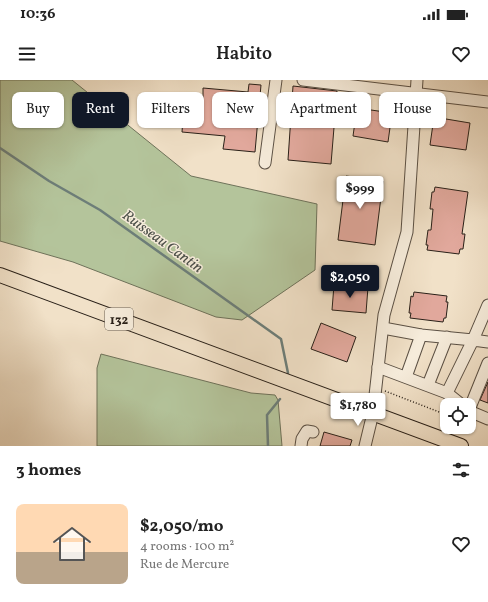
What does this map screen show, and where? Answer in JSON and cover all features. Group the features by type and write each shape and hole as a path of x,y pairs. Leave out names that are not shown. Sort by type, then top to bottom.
{"main road":[{"name":"132","path":"0,275 461,446"}],"street":[{"path":"265,163 276,80"},
{"path":"303,80 400,92"},
{"path":"416,92 417,80"},
{"path":"446,97 488,102"},
{"path":"365,446 373,413 384,315 406,232 414,128"},
{"path":"448,393 488,305"},
{"path":"383,328 421,335 488,342"},
{"path":"406,377 421,335"},
{"path":"428,386 447,337"},
{"path":"474,398 488,363"},
{"path":"378,367 448,393 454,398"},
{"path":"476,413 488,418"},
{"path":"301,446 302,438 307,431 313,432"}],"path":[{"path":"376,388 440,412"}],"green space":[{"path":"0,80 72,80 87,92 72,92 72,128 129,128 129,126 191,176 317,204 315,270 242,320 216,317 73,262 0,241"},
{"path":"101,354 251,393 275,395 278,400 282,446 97,446 97,368"}],"building":[{"path":"249,84 261,85 260,92 248,92"},
{"path":"293,86 337,91 337,92 293,92"},
{"path":"203,88 248,92 212,92 212,128 257,128 255,152 223,149 225,136 182,132 182,128 204,128"},
{"path":"371,110 379,111 379,128 390,128 388,142 353,136 354,128 371,128"},
{"path":"446,119 470,123 466,150 430,145 432,128 446,128"},
{"path":"290,128 334,128 331,164 288,160"},
{"path":"346,176 383,181 375,245 338,240"},
{"path":"435,187 468,192 462,234 465,234 463,249 460,249 459,254 427,250 428,245 426,245 428,230 431,230 433,209 430,209 432,192 434,192"},
{"path":"334,285 368,287 366,313 332,310"},
{"path":"414,292 447,296 446,302 448,302 446,318 444,318 443,322 410,318 411,313 409,313 411,296 413,297"},
{"path":"321,323 356,337 347,362 311,349"},
{"path":"488,382 488,403 480,400"},
{"path":"324,432 352,440 350,446 320,446"}],"waterway":[{"name":"Ruisseau Cantin","path":"0,148 49,181 100,210 281,339 288,373"},
{"name":"Ruisseau Cantin","path":"268,446 267,415 280,399"}]}
